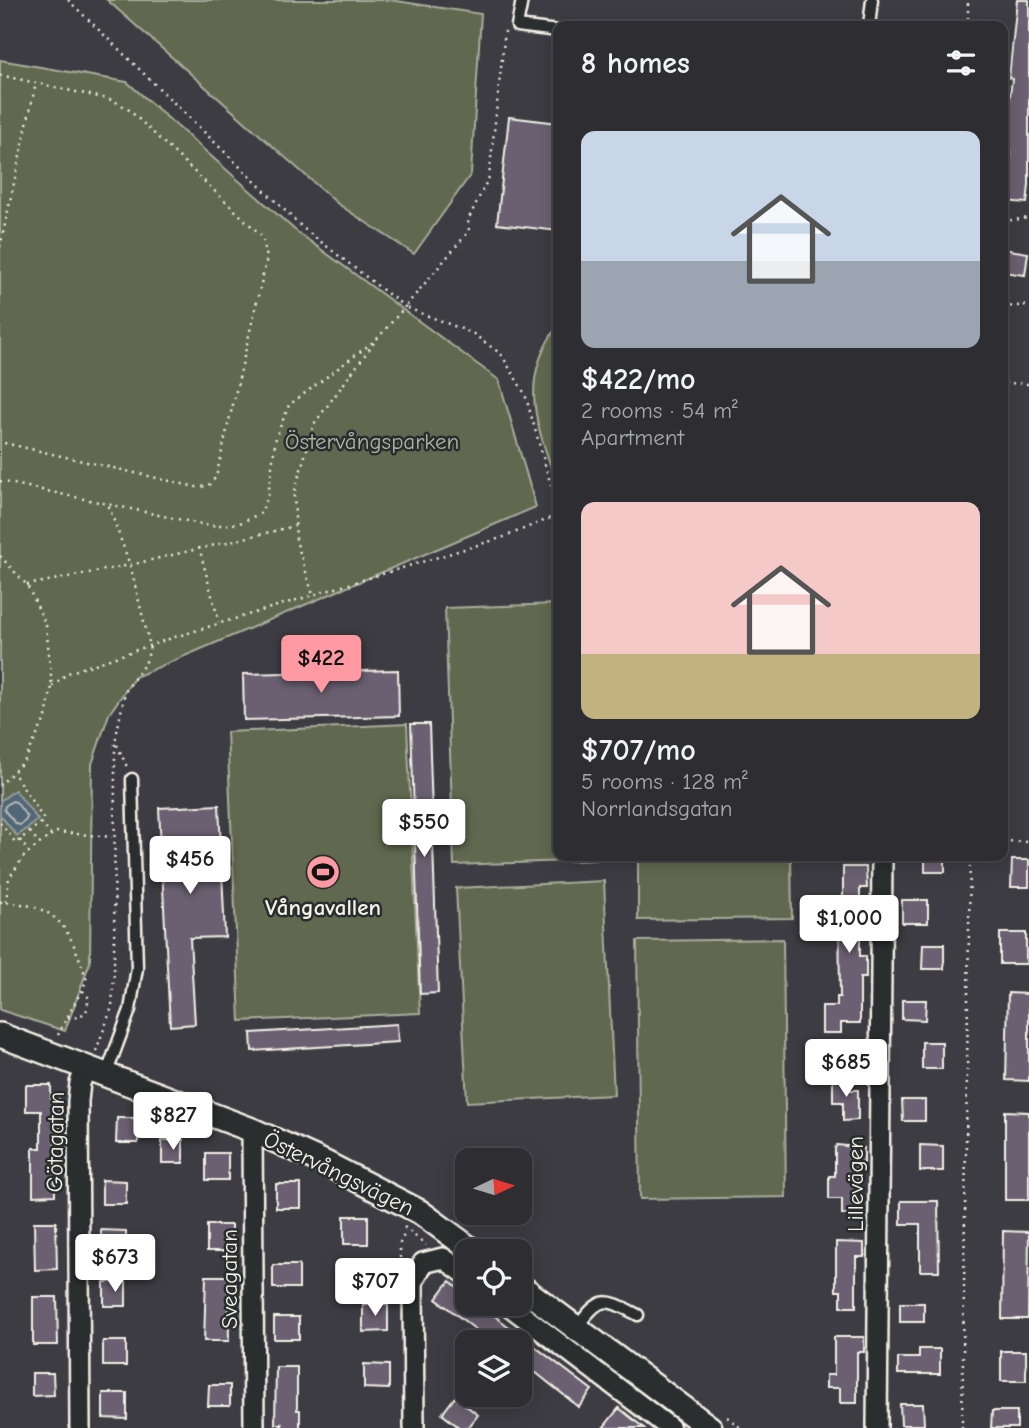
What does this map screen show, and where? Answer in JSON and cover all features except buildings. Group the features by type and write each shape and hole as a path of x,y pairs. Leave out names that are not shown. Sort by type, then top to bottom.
{"street":[{"name":"Lillevägen","path":"877,1428 882,861"},
{"name":"Östervångsvägen","path":"0,1035 95,1065 252,1130 323,1162 420,1212 457,1239"},
{"name":"Götagatan","path":"80,1428 78,1101 80,1083 95,1065"},
{"name":"Sveagatan","path":"252,1130 254,1428"},
{"path":"414,1428 413,1282 423,1263 443,1258 455,1266"},
{"path":"532,1295 710,1428"},
{"path":"522,1316 661,1425"}],"lane":[{"path":"522,0 517,26 553,30"},
{"path":"870,21 872,0"},
{"path":"95,1065 130,1010 137,968 132,779"},
{"path":"576,1328 598,1303 611,1301 638,1315"}],"path":[{"path":"68,0 303,228 405,307 472,333 501,354 525,394 553,492"},
{"path":"968,0 968,21"},
{"path":"313,595 296,540 293,494 314,424 376,340 470,231 468,220 489,177 506,23"},
{"path":"0,75 112,100 127,108 262,236 267,258 216,477 208,486 196,487 0,442"},
{"path":"0,247 36,83"},
{"path":"1008,220 1029,218"},
{"path":"1008,307 1029,305"},
{"path":"0,481 210,526 240,523 261,513 268,496 276,437 289,405 376,340"},
{"path":"1008,383 1029,384"},
{"path":"95,1065 112,1007 115,741 125,692 147,660 149,646 130,565 108,504"},
{"path":"52,686 68,673 503,537 553,517"},
{"path":"27,585 130,565 295,526"},
{"path":"200,547 219,624"},
{"path":"0,556 27,585 46,625 52,686 46,717 25,760 0,785"},
{"path":"115,741 132,779"},
{"path":"0,823 16,843 44,820 13,772"},
{"path":"41,823 51,835"},
{"path":"0,832 5,828"},
{"path":"30,832 40,844"},
{"path":"6,902 9,878 29,852 55,832 113,837"},
{"path":"20,840 29,852"},
{"path":"1008,841 1029,842"},
{"path":"962,1428 970,861"},
{"path":"0,902 26,903 57,918 78,952 87,980 57,1038"},
{"path":"68,1017 74,1018 86,1013 89,998 82,990"},
{"path":"400,1267 400,1243 420,1212"}],"green space":[{"path":"107,0 390,0 481,14 471,174 414,254 338,204"},
{"name":"Östervångsparken","path":"0,60 127,82 296,231 499,380 536,507 135,677 109,714 92,764 90,962 65,1031 0,1010"},
{"path":"553,333 553,472 538,425 535,405 537,366"},
{"path":"553,604 553,861 568,861 454,865 445,608"},
{"name":"Vångavallen","path":"407,724 420,1013 240,1021 227,732"},
{"path":"638,861 791,861 792,918 638,920"},
{"path":"604,881 614,1095 467,1102 456,888"},
{"path":"783,939 786,1197 640,1199 637,941"}],"water":[{"path":"15,790 38,820 17,836 0,815 0,801"}],"place":[{"name":"Vångavallen","path":"323,872"}]}
